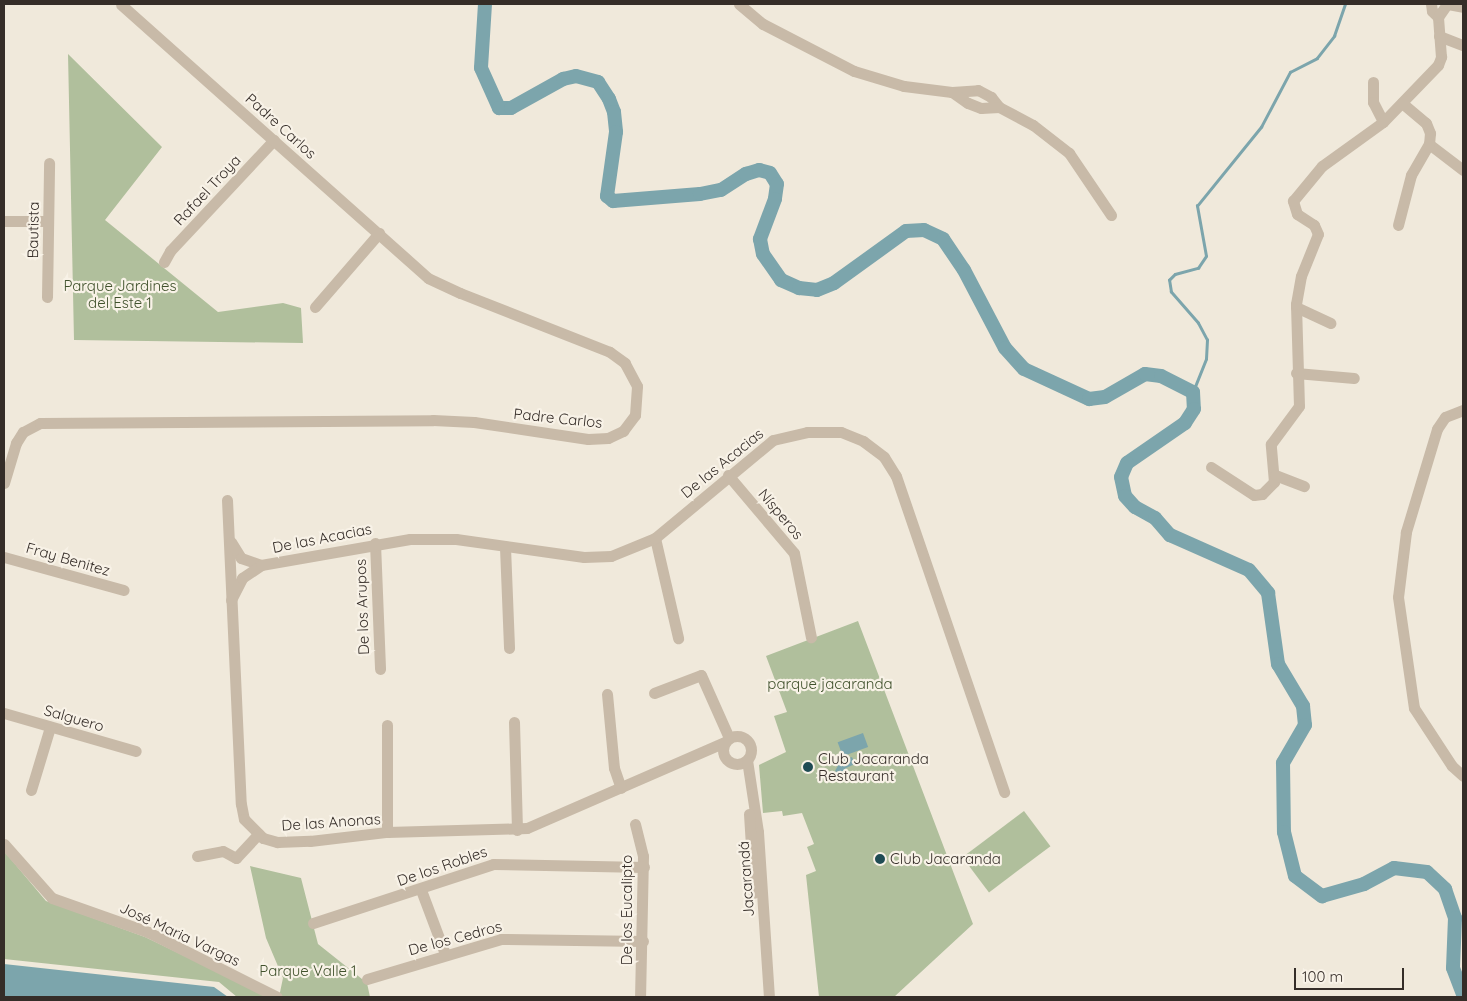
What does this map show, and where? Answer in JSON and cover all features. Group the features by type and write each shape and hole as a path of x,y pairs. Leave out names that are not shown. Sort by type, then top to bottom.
{"street":[{"name":"Padre Carlos","path":"4,482 16,443 23,432 40,423 433,420 474,422 588,439 608,438 623,431 635,415 637,386 625,363 610,352 439,284 121,4"},
{"path":"739,4 763,24 854,71 904,86 952,92 968,104 981,108 999,107 1033,124 1069,153 1111,215"},
{"path":"1432,4 1432,11 1438,17"},
{"path":"1211,467 1254,494 1266,492 1275,475 1271,444 1299,406 1296,372 1296,307 1301,276 1318,234 1314,225 1297,214 1293,201 1322,166 1383,122 1438,66 1441,57 1438,17 1447,4 1463,7"},
{"path":"1439,36 1463,45"},
{"path":"1373,82 1373,102 1383,122"},
{"path":"1398,225 1411,175 1429,144 1430,134 1426,124 1402,103"},
{"name":"Rafael Troya","path":"164,262 170,250 274,140"},
{"path":"1429,144 1463,170"},
{"name":"Bautista","path":"47,297 49,163"},
{"path":"4,221 48,221"},
{"path":"315,307 379,232"},
{"path":"1296,307 1330,323"},
{"path":"1296,372 1354,378"},
{"path":"1463,410 1445,417 1436,429 1406,532 1398,597 1414,708 1452,766 1463,776"},
{"name":"De las Acacias","path":"261,566 375,543 410,539 456,539 598,558 655,538 728,475 773,440 807,432 841,432 863,441 884,457 896,476 1004,792"},
{"name":"Nísperos","path":"728,475 794,554 810,637"},
{"path":"1275,475 1304,486"},
{"path":"197,856 222,851 236,858 258,834 244,819 241,804 227,500"},
{"path":"655,538 678,638"},
{"path":"230,540 241,558 261,566"},
{"name":"De los Arupos","path":"375,543 380,669"},
{"path":"505,547 509,648"},
{"name":"Fray Benitez","path":"4,556 124,590"},
{"path":"231,600 242,578 261,566"},
{"path":"654,693 701,674 727,740 724,756"},
{"path":"607,694 614,768 621,788"},
{"name":"Salguero","path":"4,713 136,750"},
{"path":"514,722 517,830"},
{"path":"387,832 388,725"},
{"path":"31,790 50,727"},
{"path":"694,755 724,756 731,762 743,762 751,748 749,742 739,736 727,740"},
{"name":"De las Anonas","path":"258,834 277,842 387,832 517,830 547,821 727,740"},
{"name":"Jacarandá","path":"743,762 758,832 761,997"},
{"name":"De los Eucalipto","path":"635,824 644,867 640,997"},
{"name":"José Maria Vargas","path":"4,844 52,898 148,932 277,997"},
{"name":"De los Robles","path":"313,923 421,890 501,862 644,867"},
{"path":"421,890 445,954"},
{"name":"Jacarandá","path":"760,917 769,997"},
{"name":"De los Cedros","path":"366,979 445,954 501,939 643,941"}],"green space":[{"name":"Parque Jardines del Este 1","path":"68,54 162,147 105,220 218,312 283,303 301,308 303,343 74,340"},
{"name":"Club Jacaranda","path":"858,621 973,924 894,997 819,997 806,875 816,871 807,847 814,844 802,813 783,816 782,811 763,813 759,765 786,752 774,716 787,712 766,656"},
{"path":"1024,811 1050,846 989,892 963,857"},
{"path":"4,851 46,901 145,937 270,997 237,997 219,982 4,959"},
{"name":"Parque Valle 1","path":"250,866 301,878 318,944 367,983 370,997 279,997 283,978 266,938"}],"water":[{"path":"863,733 868,747 843,756 838,742"},
{"path":"852,757 855,764 846,768 842,775 835,771 840,762"},
{"path":"4,964 214,987 228,997 4,997"}],"waterway":[{"path":"485,4 481,68 499,108 511,108 563,79 576,76 598,82 609,99 614,112 616,132 607,196 613,201 700,194 721,190 746,174 759,170 770,173 777,184 775,199 760,239 763,254 781,280 799,288 817,290 834,283 906,231 924,230 943,239 964,270 1005,348 1024,369 1089,399 1105,397 1145,374 1161,376 1193,392 1194,409 1185,423 1127,463 1121,477 1125,496 1135,507 1155,518 1170,535 1249,570 1268,593 1278,664 1303,706 1305,725 1283,763 1284,832 1295,876 1322,896 1364,884 1394,868 1427,872 1445,889 1455,918 1453,968 1463,994"},
{"path":"1190,399 1206,359 1207,340 1198,323 1171,292 1169,280 1175,274 1198,268 1206,256 1197,206 1261,127 1290,72 1317,58 1334,36 1345,4"}],"place":[{"name":"Club Jacaranda Restaurant","path":"808,767"},
{"name":"Club Jacaranda","path":"880,859"}],"park label":[{"name":"parque jacaranda","path":"830,684"}]}
